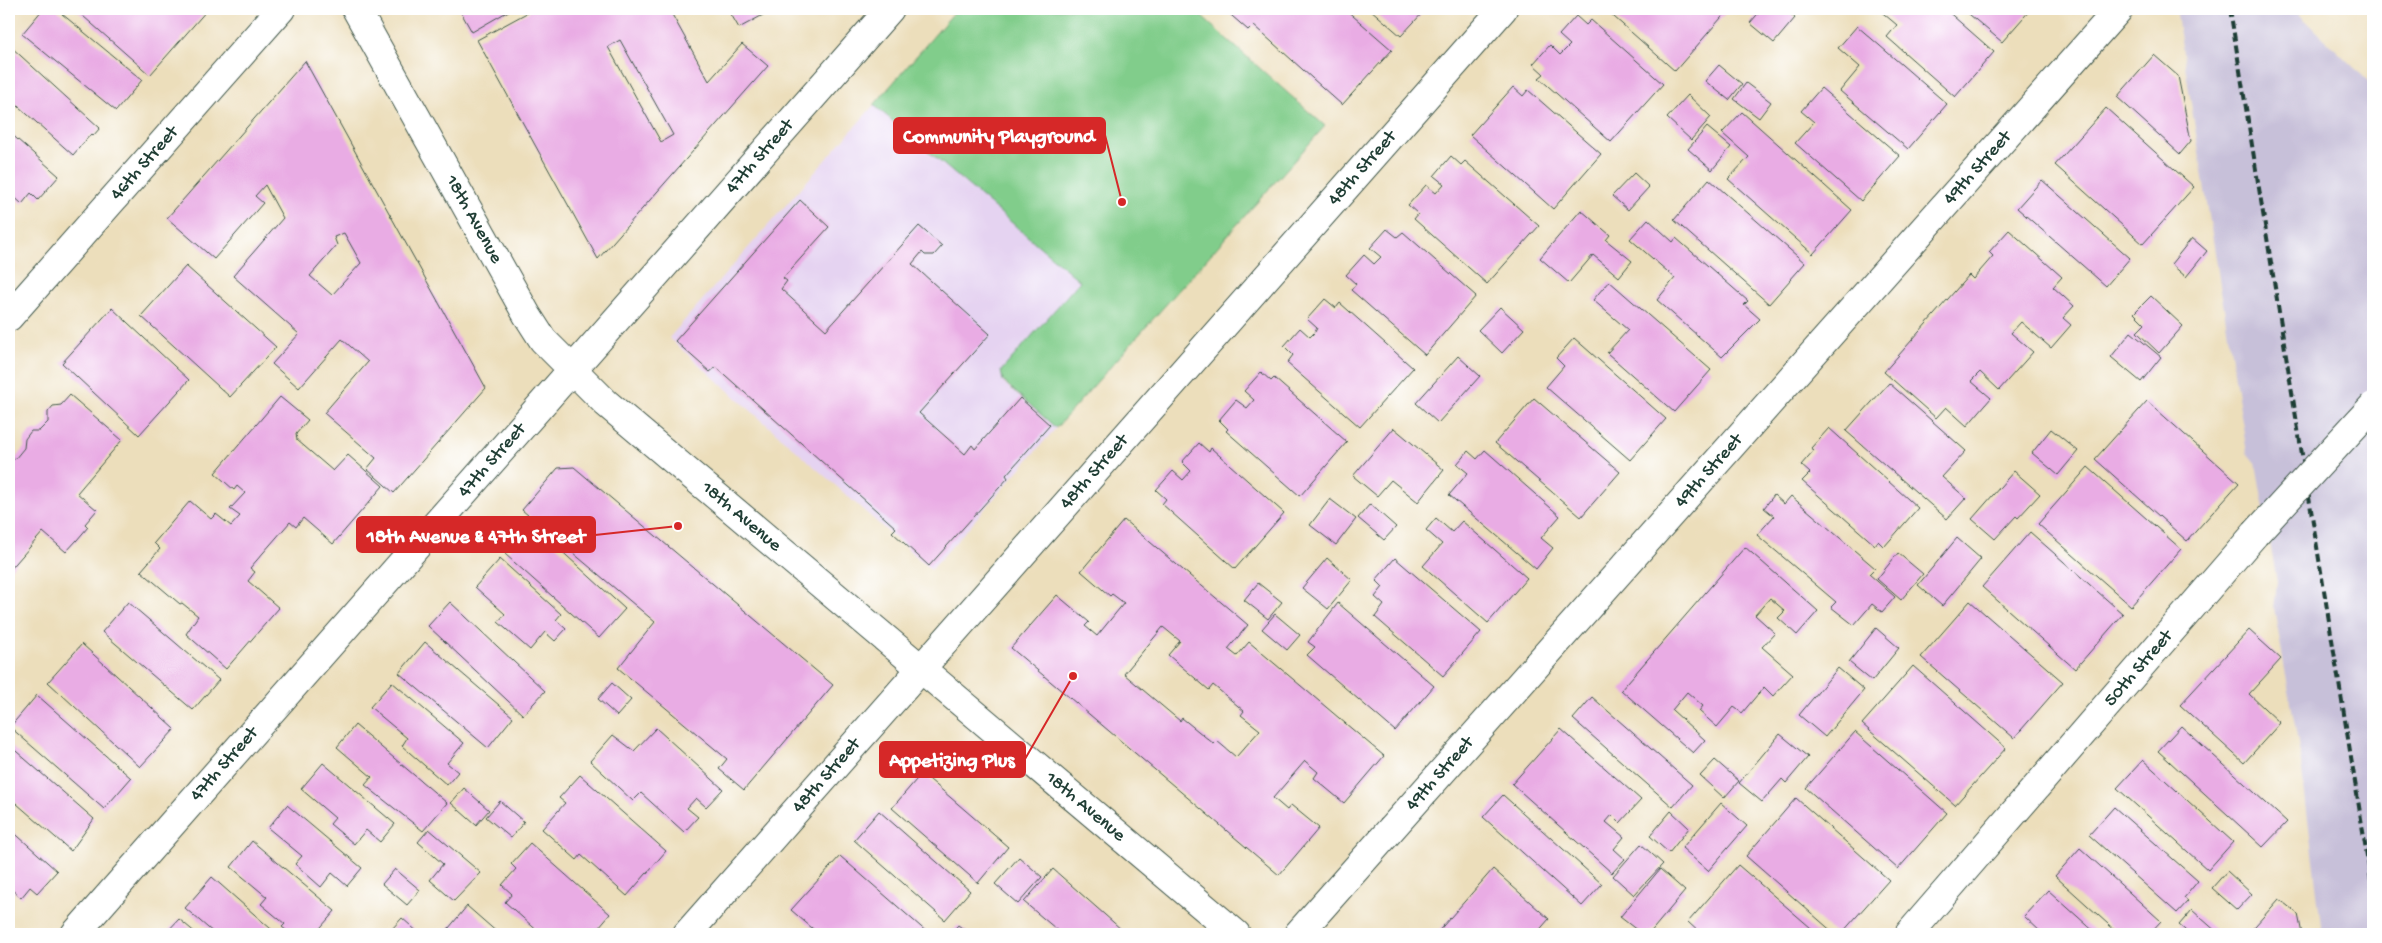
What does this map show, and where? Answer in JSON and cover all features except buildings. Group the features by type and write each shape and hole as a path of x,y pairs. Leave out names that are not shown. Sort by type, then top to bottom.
{"street":[{"name":"46th Street","path":"9,317 281,9"},
{"name":"18th Avenue","path":"356,9 527,315 543,340 606,403 1236,934"},
{"name":"47th Street","path":"75,934 890,9"},
{"name":"48th Street","path":"687,934 1502,9"},
{"name":"49th Street","path":"1298,934 2120,9"},
{"name":"50th Street","path":"1909,934 2255,534 2373,406"}],"shaded area":[{"path":"2176,9 2298,9 2299,14 2373,86 2373,934 2322,934 2300,754 2274,608 2277,582 2256,464 2247,453"},
{"path":"874,105 1080,281 1001,371 1003,382 1056,428 931,570 669,338"}],"green space":[{"path":"957,9 1193,9 1325,126 1056,428 1003,381 1001,371 1080,281 874,105"}],"railway":[{"path":"2230,9 2373,893"}],"place":[{"name":"Community Playground","path":"1122,202"},
{"name":"18th Avenue & 47th Street","path":"678,526"},
{"name":"Appetizing Plus","path":"1073,676"}]}
